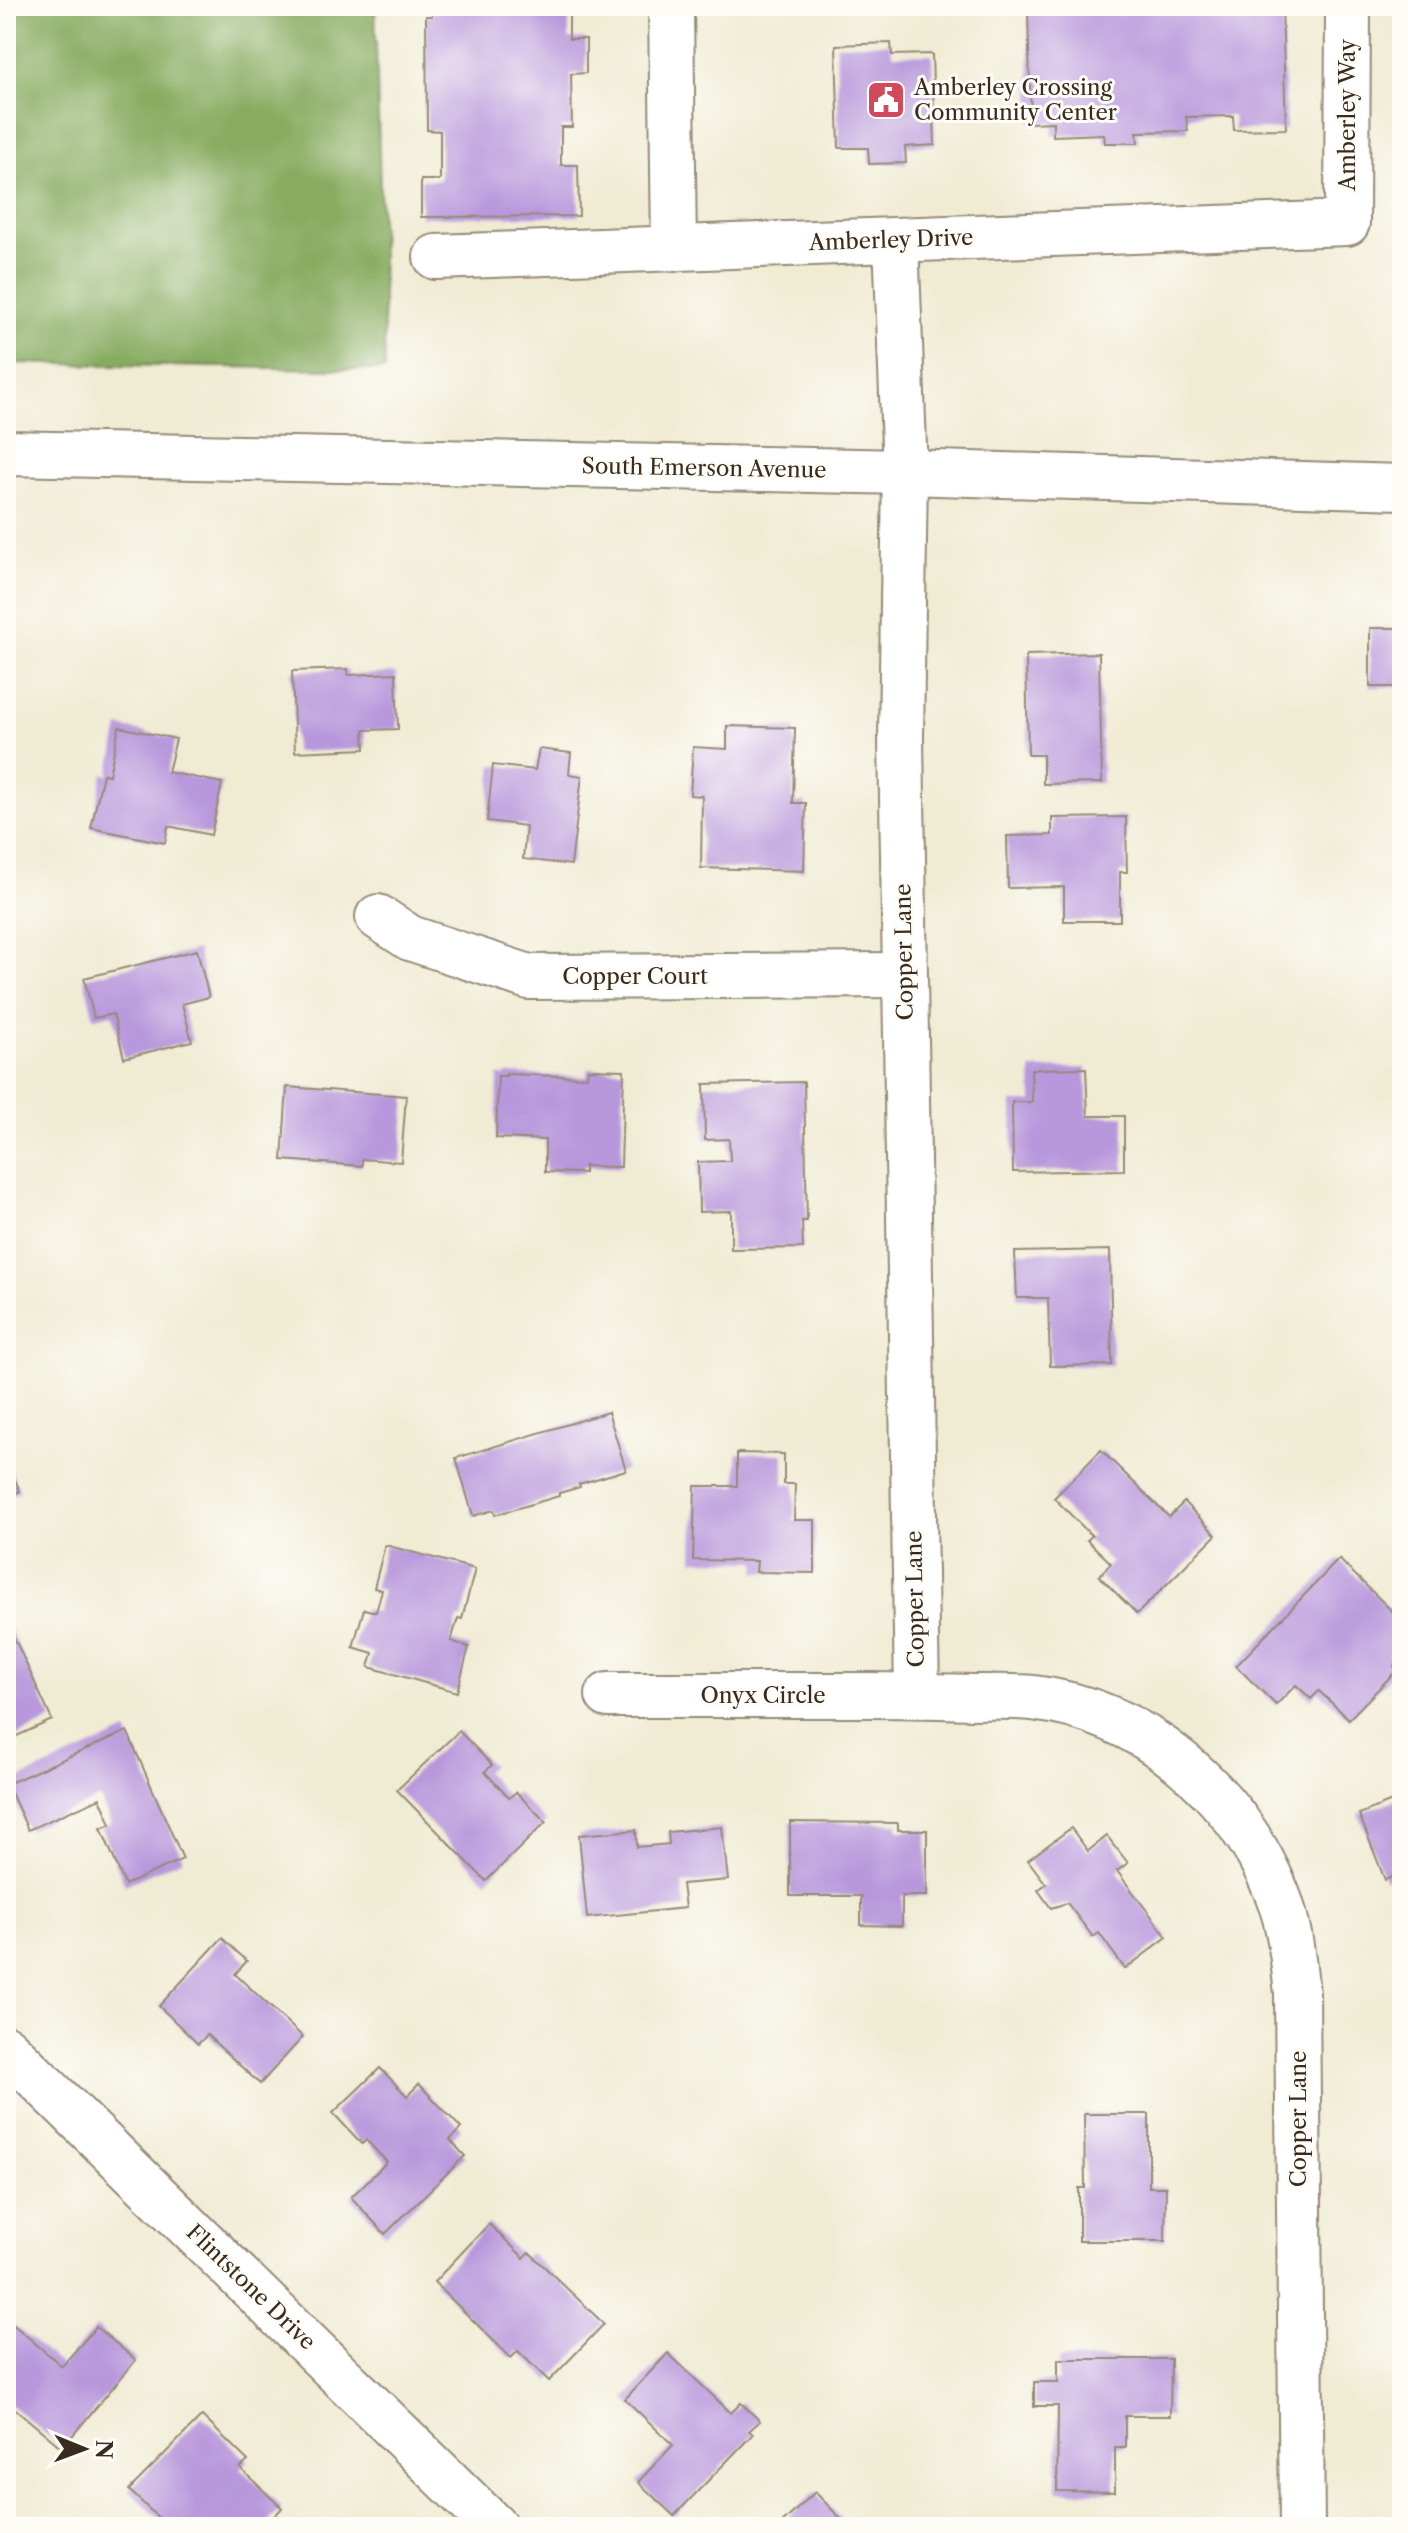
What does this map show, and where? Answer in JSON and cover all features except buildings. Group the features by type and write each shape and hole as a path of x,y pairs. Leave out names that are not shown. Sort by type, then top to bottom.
{"street":[{"path":"671,6 674,249"},
{"name":"Amberley Way","path":"1347,223 1348,6"},
{"name":"Amberley Drive","path":"436,257 1347,223"},
{"name":"Copper Lane","path":"896,240 905,472 901,738 917,1695 1033,1698 1093,1713 1148,1738 1197,1775 1226,1804 1248,1837 1277,1893 1289,1932 1297,1993 1302,2527"},
{"name":"South Emerson Avenue","path":"6,453 905,472 1402,487"},
{"name":"Copper Court","path":"378,917 410,938 529,977 904,975"},
{"name":"Onyx Circle","path":"608,1695 917,1695"},
{"name":"Flintstone Drive","path":"6,2048 495,2527"}],"green space":[{"path":"6,6 375,6 385,370 6,363"}],"place":[{"name":"Amberley Crossing Community Center","path":"886,100"}]}
